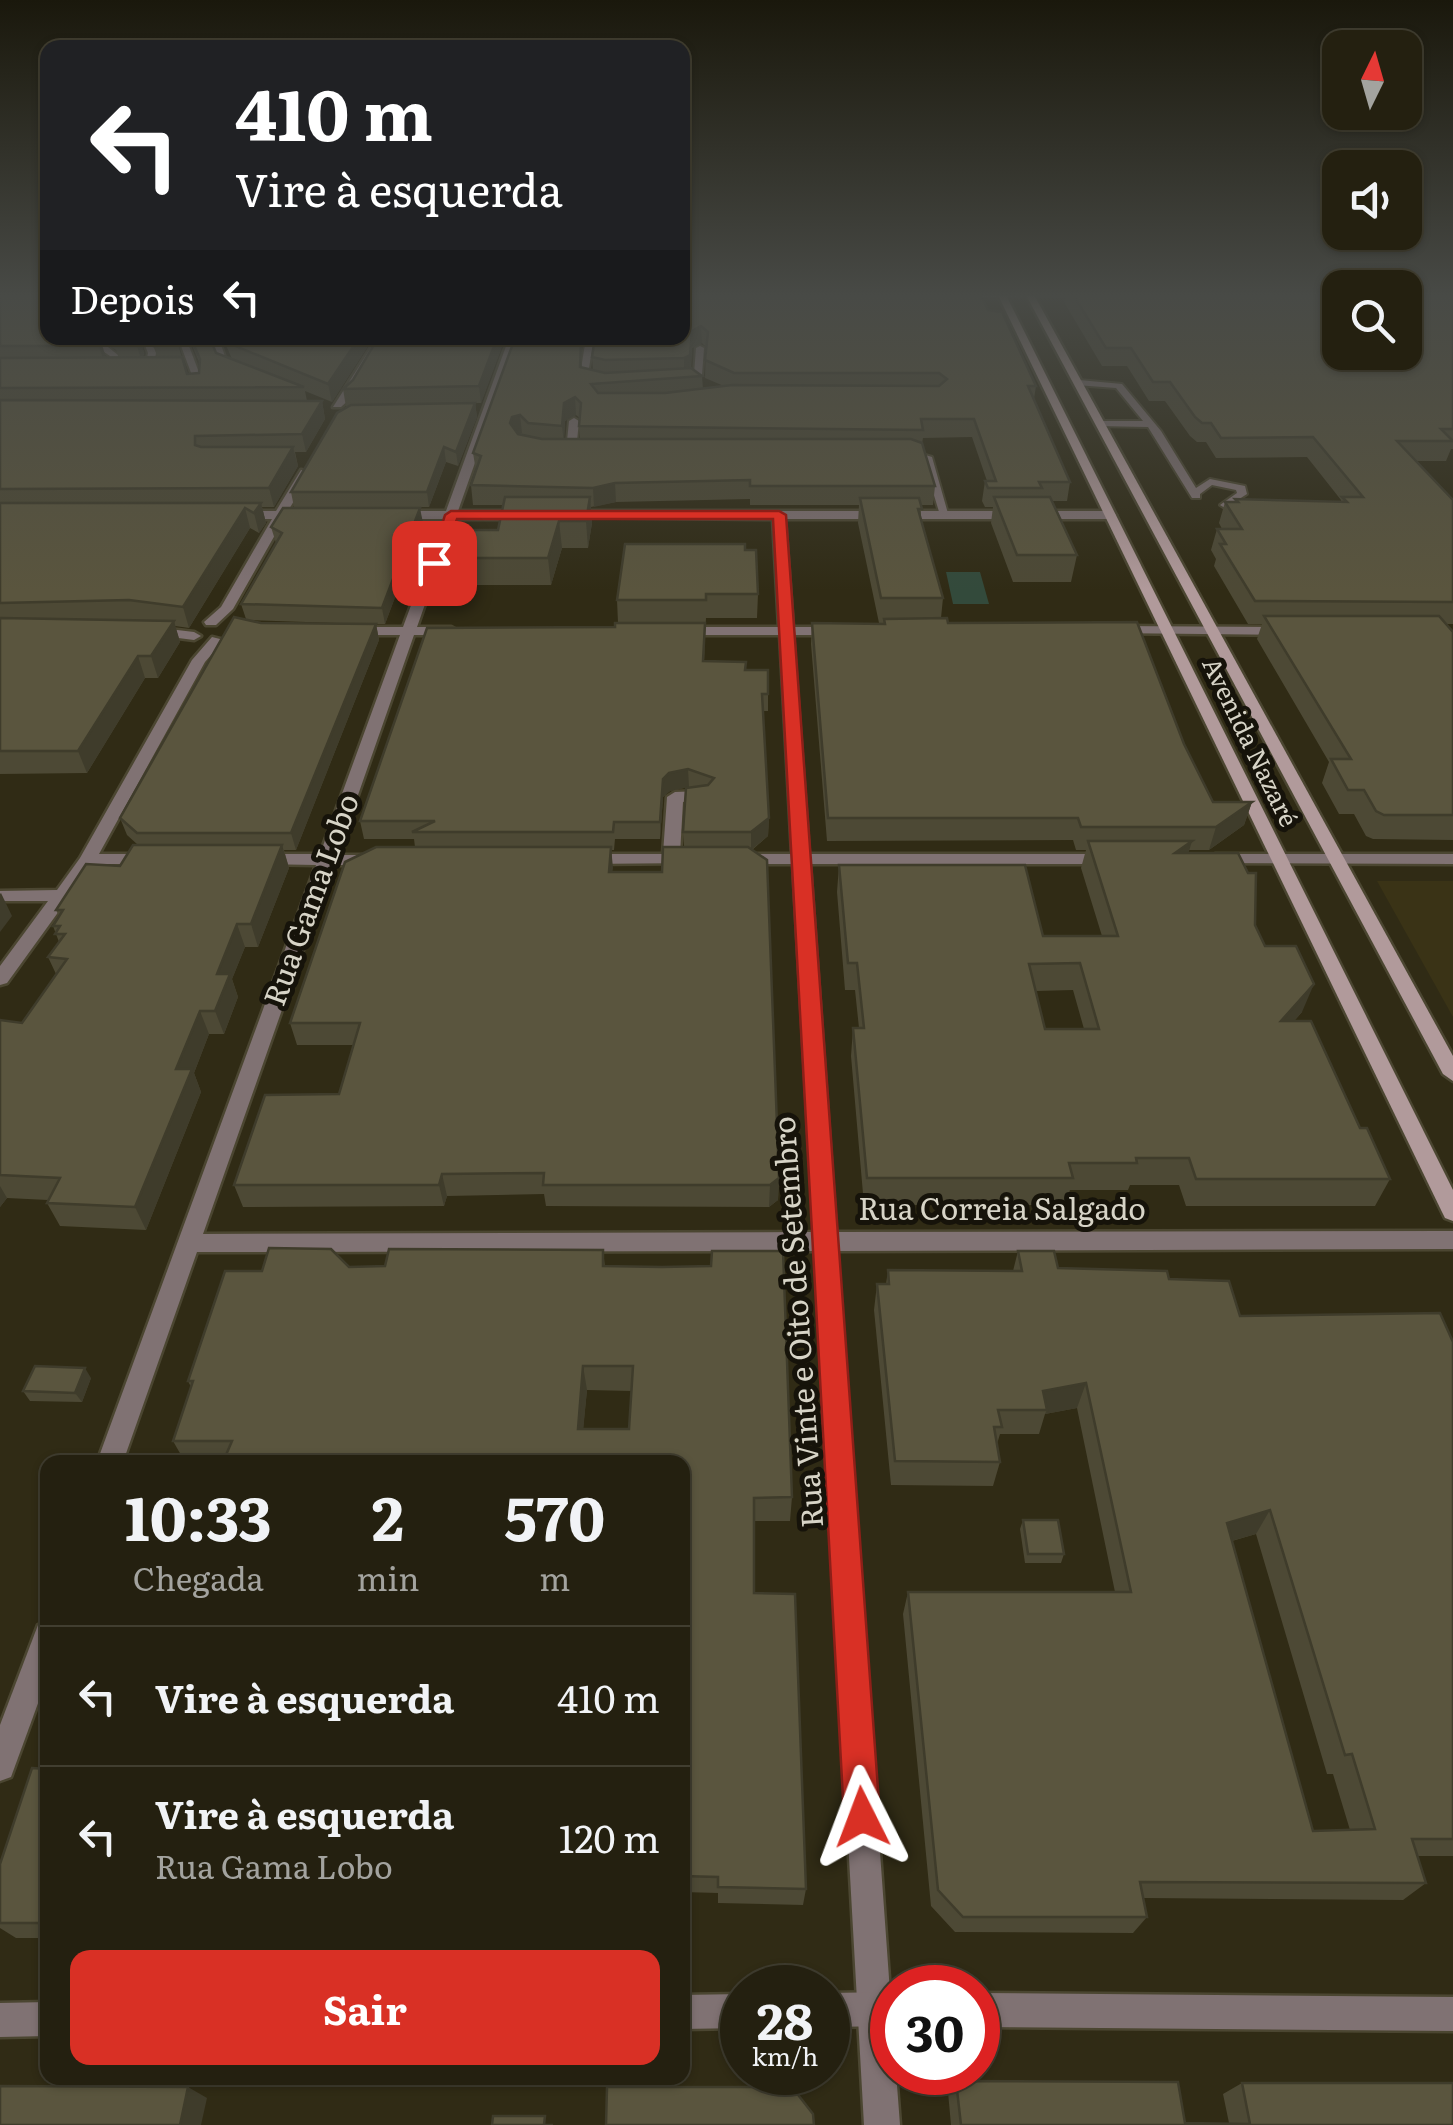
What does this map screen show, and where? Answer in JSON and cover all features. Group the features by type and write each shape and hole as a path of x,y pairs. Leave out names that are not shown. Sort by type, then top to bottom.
{"main road":[{"name":"Avenida Nazaré","path":"1050,392 1453,1212"},
{"name":"Avenida Nazaré","path":"1082,392 1453,1074"}],"street":[{"path":"331,406 348,408 356,392"},
{"name":"Rua Gama Lobo","path":"113,1455 494,392"},
{"path":"470,410 488,410"},
{"path":"0,979 88,858 199,660 228,629 307,459"},
{"path":"556,515 1110,514"},
{"path":"228,515 317,515"},
{"path":"376,515 536,515"},
{"name":"Rua Vinte e Oito de Setembro","path":"779,515 784,631 880,1965"},
{"path":"136,631 228,629"},
{"path":"199,660 202,630"},
{"path":"666,631 861,630"},
{"path":"1090,630 1304,631"},
{"path":"337,631 468,632"},
{"path":"671,859 675,797 702,796"},
{"path":"88,858 167,859"},
{"path":"575,859 1130,858"},
{"path":"1189,858 1453,859"},
{"path":"247,859 403,860"},
{"path":"0,896 63,895"},
{"name":"Rua Correia Salgado","path":"190,1243 1453,1240"},
{"path":"0,1766 40,1658"},
{"path":"1000,2010 1453,2014"},
{"path":"690,2012 720,2011"},
{"path":"0,2020 40,2020"},
{"name":"Rua Vinte e Oito de Setembro","path":"882,2095 882,2125"}],"lane":[{"path":"1123,392 1150,424 1195,494 1210,482 1241,488 1242,494 1225,505"},
{"path":"571,451 574,421"},
{"path":"1100,424 1150,424"},
{"path":"887,449 928,457 946,514"},
{"path":"558,451 590,451"}],"shaded area":[{"path":"1377,881 1453,881 1453,1017"}],"green space":[{"path":"946,572 980,572 989,604 953,604"}],"building":[{"path":"495,392 1031,392 1070,482 1039,482 1042,488 988,488 985,481 996,481 974,419 921,419 923,430 579,426 581,403 575,397 564,403 562,426 528,423 520,415 512,417 510,423 518,434 542,439 911,439 922,443 935,486 750,486 750,480 615,483 593,488 471,485 481,456 473,453"},
{"path":"1177,392 1453,392 1453,429 1441,429 1453,441 1397,441 1453,500 1453,602 1255,601 1220,544 1226,544 1217,529 1242,529 1225,502 1347,502 1342,497 1363,497 1313,437 1221,438 1211,423 1202,423"},
{"path":"0,400 322,401 302,434 195,436 195,445 201,447 293,447 269,488 0,489"},
{"path":"475,403 456,452 444,447 427,492 291,492 337,413 351,405"},
{"path":"505,497 590,497 586,521 559,521 548,558 465,558 474,530 498,530"},
{"path":"994,497 1050,497 1077,555 1017,555"},
{"path":"860,498 919,498 922,509 918,509 943,598 881,598"},
{"path":"0,503 261,503 254,513 245,508 183,607 129,600 0,603"},
{"path":"283,508 420,508 382,608 241,604 282,533 271,527"},
{"path":"625,544 745,544 745,550 756,550 758,594 706,594 706,600 617,600"},
{"path":"1264,616 1439,616 1453,632 1453,815 1384,815 1376,811 1364,790 1348,790 1331,759 1351,759"},
{"path":"234,617 261,623 376,624 291,833 137,833 120,818"},
{"path":"0,618 174,621 151,656 138,656 78,751 0,751"},
{"path":"947,618 948,623 1137,622 1184,744 1213,802 1252,802 1216,827 1081,827 1078,818 828,818 812,623 885,624 884,619"},
{"path":"615,623 705,623 703,661 746,662 745,670 768,670 768,694 762,694 769,818 751,832 683,832 686,788 708,785 714,778 688,769 669,773 663,779 660,822 614,822 613,832 412,832 435,821 360,821 427,628 615,627"},
{"path":"1088,841 1192,841 1175,853 1238,853 1248,873 1256,873 1255,925 1265,946 1296,946 1314,984 1281,1021 1311,1021 1360,1128 1367,1128 1390,1179 1196,1179 1189,1158 1069,1163 1073,1178 867,1178 853,1028 864,1028 857,963 848,963 839,865 1025,865 1043,936 1118,936","holes":["1080,963 1099,1029 1045,1029 1029,964"]},
{"path":"133,845 282,845 251,924 237,924 217,974 230,974 215,1011 200,1011 176,1069 192,1069 135,1207 47,1203 60,1178 0,1175 0,1020 22,1023 67,959 48,957 65,934 55,934 60,926 53,926 63,910 56,910 86,864 120,866"},
{"path":"376,847 611,847 609,872 662,872 663,847 748,847 767,860 779,1178 770,1185 543,1185 544,1173 442,1174 439,1185 234,1185 265,1095 339,1094 360,1023 290,1023 345,862"},
{"path":"269,1248 331,1249 349,1267 385,1266 389,1249 603,1250 603,1266 662,1267 711,1266 712,1251 783,1251 792,1497 754,1498 754,1593 795,1594 806,1889 718,1887 718,1877 690,1876 690,1455 226,1455 232,1441 173,1441 193,1381 188,1381 225,1271 262,1271","holes":["583,1366 633,1366 629,1429 578,1429"]},
{"path":"1018,1251 1054,1251 1058,1268 1167,1271 1169,1279 1229,1281 1240,1316 1440,1313 1453,1342 1453,1839 1412,1839 1426,1883 1140,1882 1147,1917 963,1917 938,1890 908,1592 1131,1592 1086,1383 1043,1391 1047,1410 998,1410 1002,1427 994,1427 1000,1462 895,1461 877,1284 889,1284 888,1270 1022,1271","holes":["1270,1510 1345,1755 1352,1754 1375,1829 1313,1831 1227,1523"]},
{"path":"35,1366 85,1368 75,1393 23,1391"},
{"path":"1023,1520 1058,1520 1064,1554 1028,1554"},
{"path":"32,1768 40,1768 40,1923 0,1923 0,1864"},
{"path":"1000,2081 1178,2082 1185,2123 1250,2124 1242,2083 1453,2083 1453,2125 961,2125 958,2095 1000,2095"},
{"path":"0,2086 188,2087 180,2125 0,2125"},
{"path":"607,2087 720,2087 720,2095 798,2095 813,2114 814,2125 606,2125"},
{"path":"493,2116 545,2116 544,2125 492,2125"}],"route":[{"path":"434,563 451,515 779,515 862,1817"}]}
